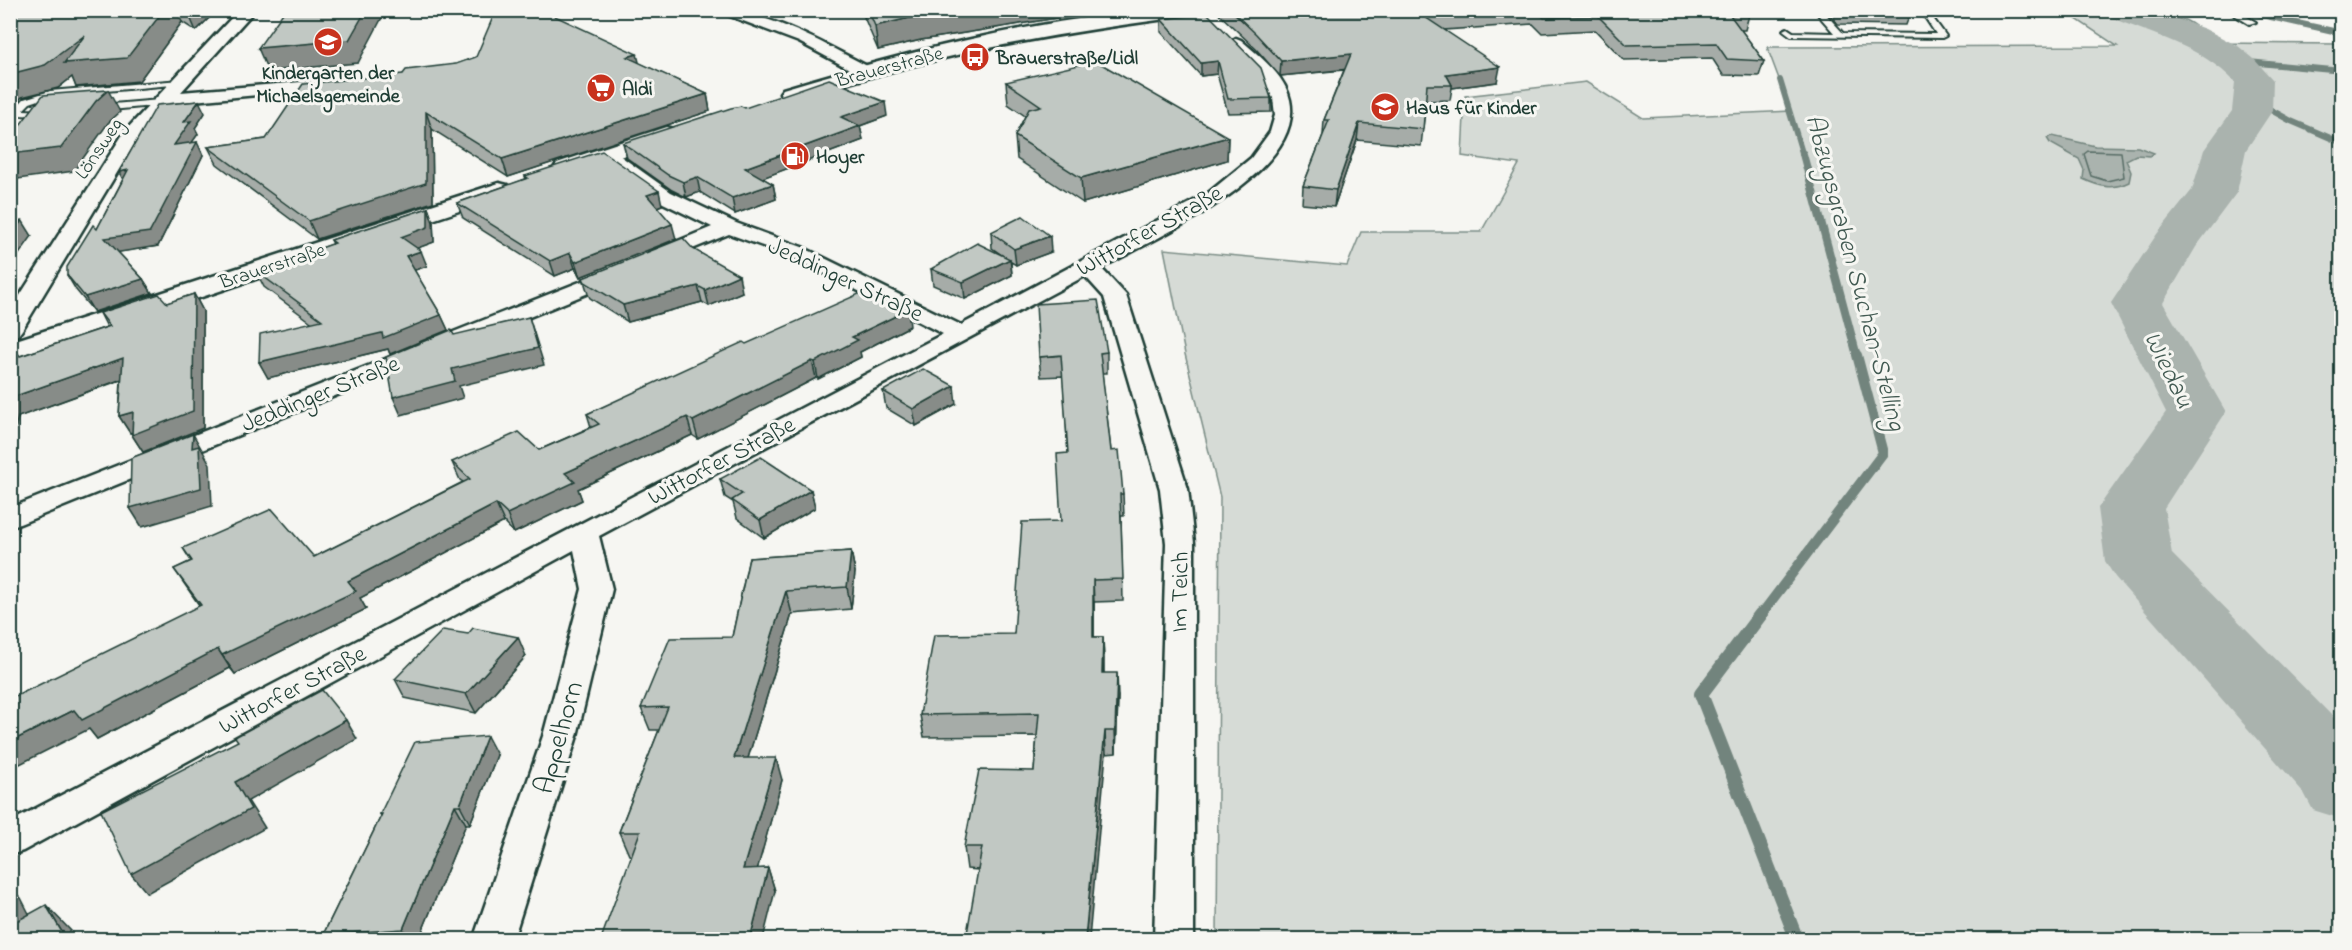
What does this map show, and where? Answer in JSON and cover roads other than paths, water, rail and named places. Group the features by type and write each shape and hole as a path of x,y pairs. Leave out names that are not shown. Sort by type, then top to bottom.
{"main road":[{"name":"Brauerstraße","path":"766,101 863,70 968,46 1077,26 1196,10"},
{"path":"550,173 691,126"},
{"name":"Brauerstraße","path":"10,352 516,184"}],"street":[{"name":"Lönsweg","path":"10,330 131,135 248,10"},
{"path":"721,10 804,39 863,70"},
{"name":"Wittorfer Straße","path":"10,840 1214,198 1244,177 1263,158 1281,128 1283,112 1282,97 1272,80 1202,10"},
{"path":"163,101 352,83"},
{"name":"Jeddinger Straße","path":"606,154 664,196 729,227 795,251 961,334"},
{"name":"Jeddinger Straße","path":"10,519 729,227"},
{"name":"Im Teich","path":"1086,265 1115,295 1174,489 1180,543 1174,939"},
{"name":"Appelhorn","path":"493,939 560,736 597,589 584,532"}],"lane":[{"path":"1817,10 1840,35"},
{"path":"1787,30 1791,34 1942,36 1923,10"},
{"path":"2230,11 2252,22"},
{"path":"61,111 28,114 15,112 27,101 50,94 180,82"},
{"path":"94,109 163,101"}],"water":[{"path":"2091,11 2139,11 2165,22 2207,34 2217,43 2188,42 2134,20"},
{"path":"2052,136 2095,146 2138,147 2154,153 2150,156 2136,155 2126,160 2131,172 2129,182 2112,187 2101,186 2083,179 2084,170 2079,159 2050,143 2047,138"}],"waterway":[{"name":"Wiedau","path":"2121,10 2209,44 2225,54 2254,80 2252,111 2225,150 2214,192 2174,244 2137,303 2196,412 2131,508 2139,561 2333,770 2342,786"},
{"path":"2170,10 2160,12 2198,32 2198,39"},
{"path":"2239,10 2342,33"},
{"path":"2238,61 2342,71"},
{"name":"Abzugsgraben Suchan-Stelling","path":"1780,80 1803,156"},
{"path":"2253,100 2291,121 2342,143"},
{"name":"Abzugsgraben Suchan-Stelling","path":"1803,154 1857,356"},
{"name":"Abzugsgraben Suchan-Stelling","path":"1760,616 1883,453 1857,355"},
{"name":"Abzugsgraben Suchan-Stelling","path":"1761,614 1701,694 1797,940"}],"place":[{"name":"Kindergarten der Michaelsgemeinde","path":"328,42"},
{"name":"Brauerstraße/Lidl","path":"975,57"},
{"name":"Aldi","path":"601,88"},
{"name":"Haus für Kinder","path":"1385,107"},
{"name":"Hoyer","path":"795,156"}]}
